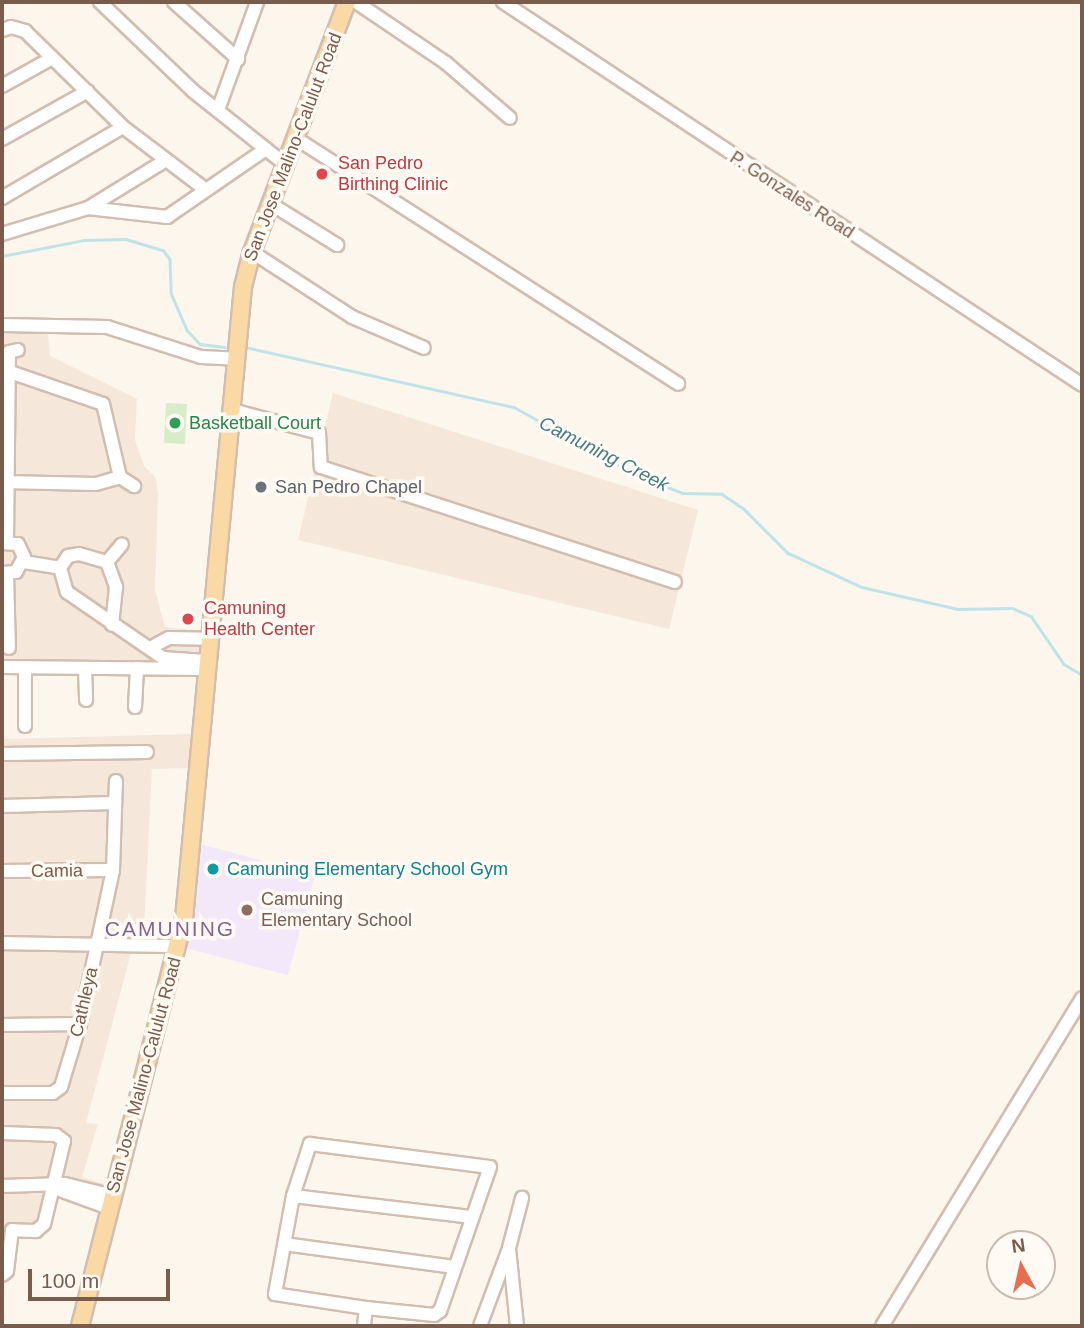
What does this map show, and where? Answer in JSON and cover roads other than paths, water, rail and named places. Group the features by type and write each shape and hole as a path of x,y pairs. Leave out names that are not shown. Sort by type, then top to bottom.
{"main road":[{"name":"San Jose Malino-Calulut Road","path":"80,1326 177,946 189,879 205,665 243,286 252,251 297,139 347,2"}],"street":[{"path":"100,2 218,110 286,165"},
{"path":"174,2 238,59"},
{"path":"218,110 257,2"},
{"path":"356,2 446,63 510,118"},
{"name":"P. Gonzales Road","path":"503,2 1082,385"},
{"path":"2,30 11,27 25,31 123,127 206,190"},
{"path":"2,86 52,58"},
{"path":"2,139 88,91"},
{"path":"2,198 123,127"},
{"path":"297,139 678,384"},
{"path":"88,208 160,218 266,149"},
{"path":"2,234 88,208 166,160"},
{"path":"271,204 337,245"},
{"path":"252,251 352,317 424,348"},
{"path":"2,325 107,327 201,357 236,359"},
{"path":"10,352 4,542 20,547 24,562"},
{"path":"10,372 103,404 120,477 134,486"},
{"path":"232,410 318,433 321,467 675,582"},
{"path":"5,482 96,484 120,477"},
{"path":"107,562 122,544"},
{"path":"107,562 79,554 68,556 60,568 67,592 163,658 205,665"},
{"path":"9,648 5,624 4,573 24,562 60,568"},
{"path":"107,562 116,587 112,625"},
{"path":"149,648 169,638 208,639"},
{"path":"2,667 137,668 205,665"},
{"path":"25,668 25,726"},
{"path":"85,668 86,700"},
{"path":"135,707 137,668"},
{"path":"2,754 147,752"},
{"name":"Cathleya","path":"2,1093 53,1093 61,1087 80,1024 113,870 116,781"},
{"path":"2,806 114,803"},
{"name":"Camia","path":"2,871 113,870"},
{"path":"2,943 177,946"},
{"path":"882,1326 1082,998"},
{"path":"2,1025 80,1024"},
{"path":"2,1133 63,1138 41,1228 7,1230 7,1271 2,1275"},
{"path":"310,1144 490,1167 471,1217 440,1311 434,1315 275,1294 293,1196 310,1144"},
{"path":"2,1186 52,1188 65,1184 83,1194 111,1202"},
{"path":"293,1196 471,1217"},
{"path":"480,1326 509,1248 522,1198"},
{"path":"284,1244 454,1267"},
{"path":"509,1248 517,1326"},
{"path":"364,1326 366,1308"}],"waterway":[{"name":"Camuning Creek","path":"2,256 84,240 126,239 163,250 170,259 171,293 187,330 200,344 225,347"},
{"name":"Camuning Creek","path":"245,347 514,407 638,476 683,493 722,494 744,509 788,553 862,587 958,609 1012,608 1031,616 1064,664 1082,675"}],"place":[{"name":"San Pedro Birthing Clinic","path":"322,174"},
{"name":"Basketball Court","path":"175,423"},
{"name":"San Pedro Chapel","path":"261,487"},
{"name":"Camuning Health Center","path":"188,619"},
{"name":"Camuning Elementary School Gym","path":"213,869"},
{"name":"Camuning Elementary School","path":"247,910"}],"district":[{"name":"CAMUNING","path":"170,929"}]}
